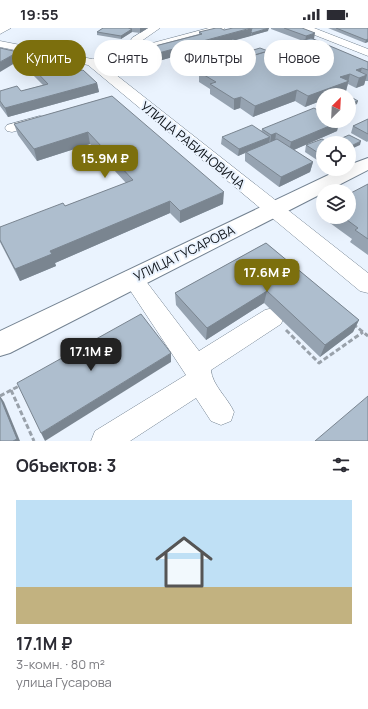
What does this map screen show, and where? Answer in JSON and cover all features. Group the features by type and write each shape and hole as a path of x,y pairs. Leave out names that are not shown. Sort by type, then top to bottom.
{"main road":[{"name":"УЛИЦА ГУСАРОВА","path":"0,344 368,163"}],"street":[{"path":"0,31 6,28"},
{"path":"136,40 155,28"},
{"path":"305,28 368,54"},
{"path":"92,62 215,29"},
{"name":"УЛИЦА РАБИНОВИЧА","path":"0,44 92,62 124,95 273,210 368,286"},
{"path":"12,128 56,115"},
{"path":"132,278 221,412"},
{"path":"105,441 273,317"}],"path":[{"path":"273,317 319,364 363,332"},
{"path":"351,322 368,336"},
{"path":"0,396 25,382"},
{"path":"12,390 34,441"}],"building":[{"path":"103,28 132,29 121,36 97,32"},
{"path":"216,28 224,30 233,28 251,28 207,40 179,40 202,34 199,32"},
{"path":"252,28 269,28 252,33"},
{"path":"284,28 302,28 315,33 306,36"},
{"path":"336,28 368,28 368,39 366,40"},
{"path":"311,38 316,40 304,40"},
{"path":"170,42 170,50 162,52 162,44"},
{"path":"0,48 12,51 12,55 0,62"},
{"path":"260,48 264,50 264,52 256,54 256,49"},
{"path":"334,48 368,62 368,70 362,68 356,70 367,75 359,78 350,74 340,77 349,81 330,88 316,88 316,93 308,96 297,90 255,106 241,97 234,99 210,84 216,82 206,76 256,76 256,55 264,52 264,76 334,76"},
{"path":"86,73 97,83 5,108 0,101 0,91 17,86 21,91 48,84 40,76 86,76"},
{"path":"112,96 224,192 180,211 170,201 50,251 52,254 15,269 0,240 0,227 63,203 65,206 133,180 88,132 34,149 14,124"},
{"path":"314,108 316,109 316,128 325,128 291,142 276,133 271,135 262,129"},
{"path":"368,119 368,134 356,128 356,125"},
{"path":"252,125 270,137 239,149 222,137"},
{"path":"356,138 361,141 356,144"},
{"path":"277,139 313,162 281,177 246,152"},
{"path":"316,141 316,151 306,145"},
{"path":"368,184 368,239 355,230 358,228 353,224 356,224 356,190"},
{"path":"266,243 359,320 325,345 267,291 207,328 175,293"},
{"path":"141,314 171,353 41,433 17,383"},
{"path":"368,396 368,441 315,441"},
{"path":"0,397 17,439 13,441 0,441"}]}
